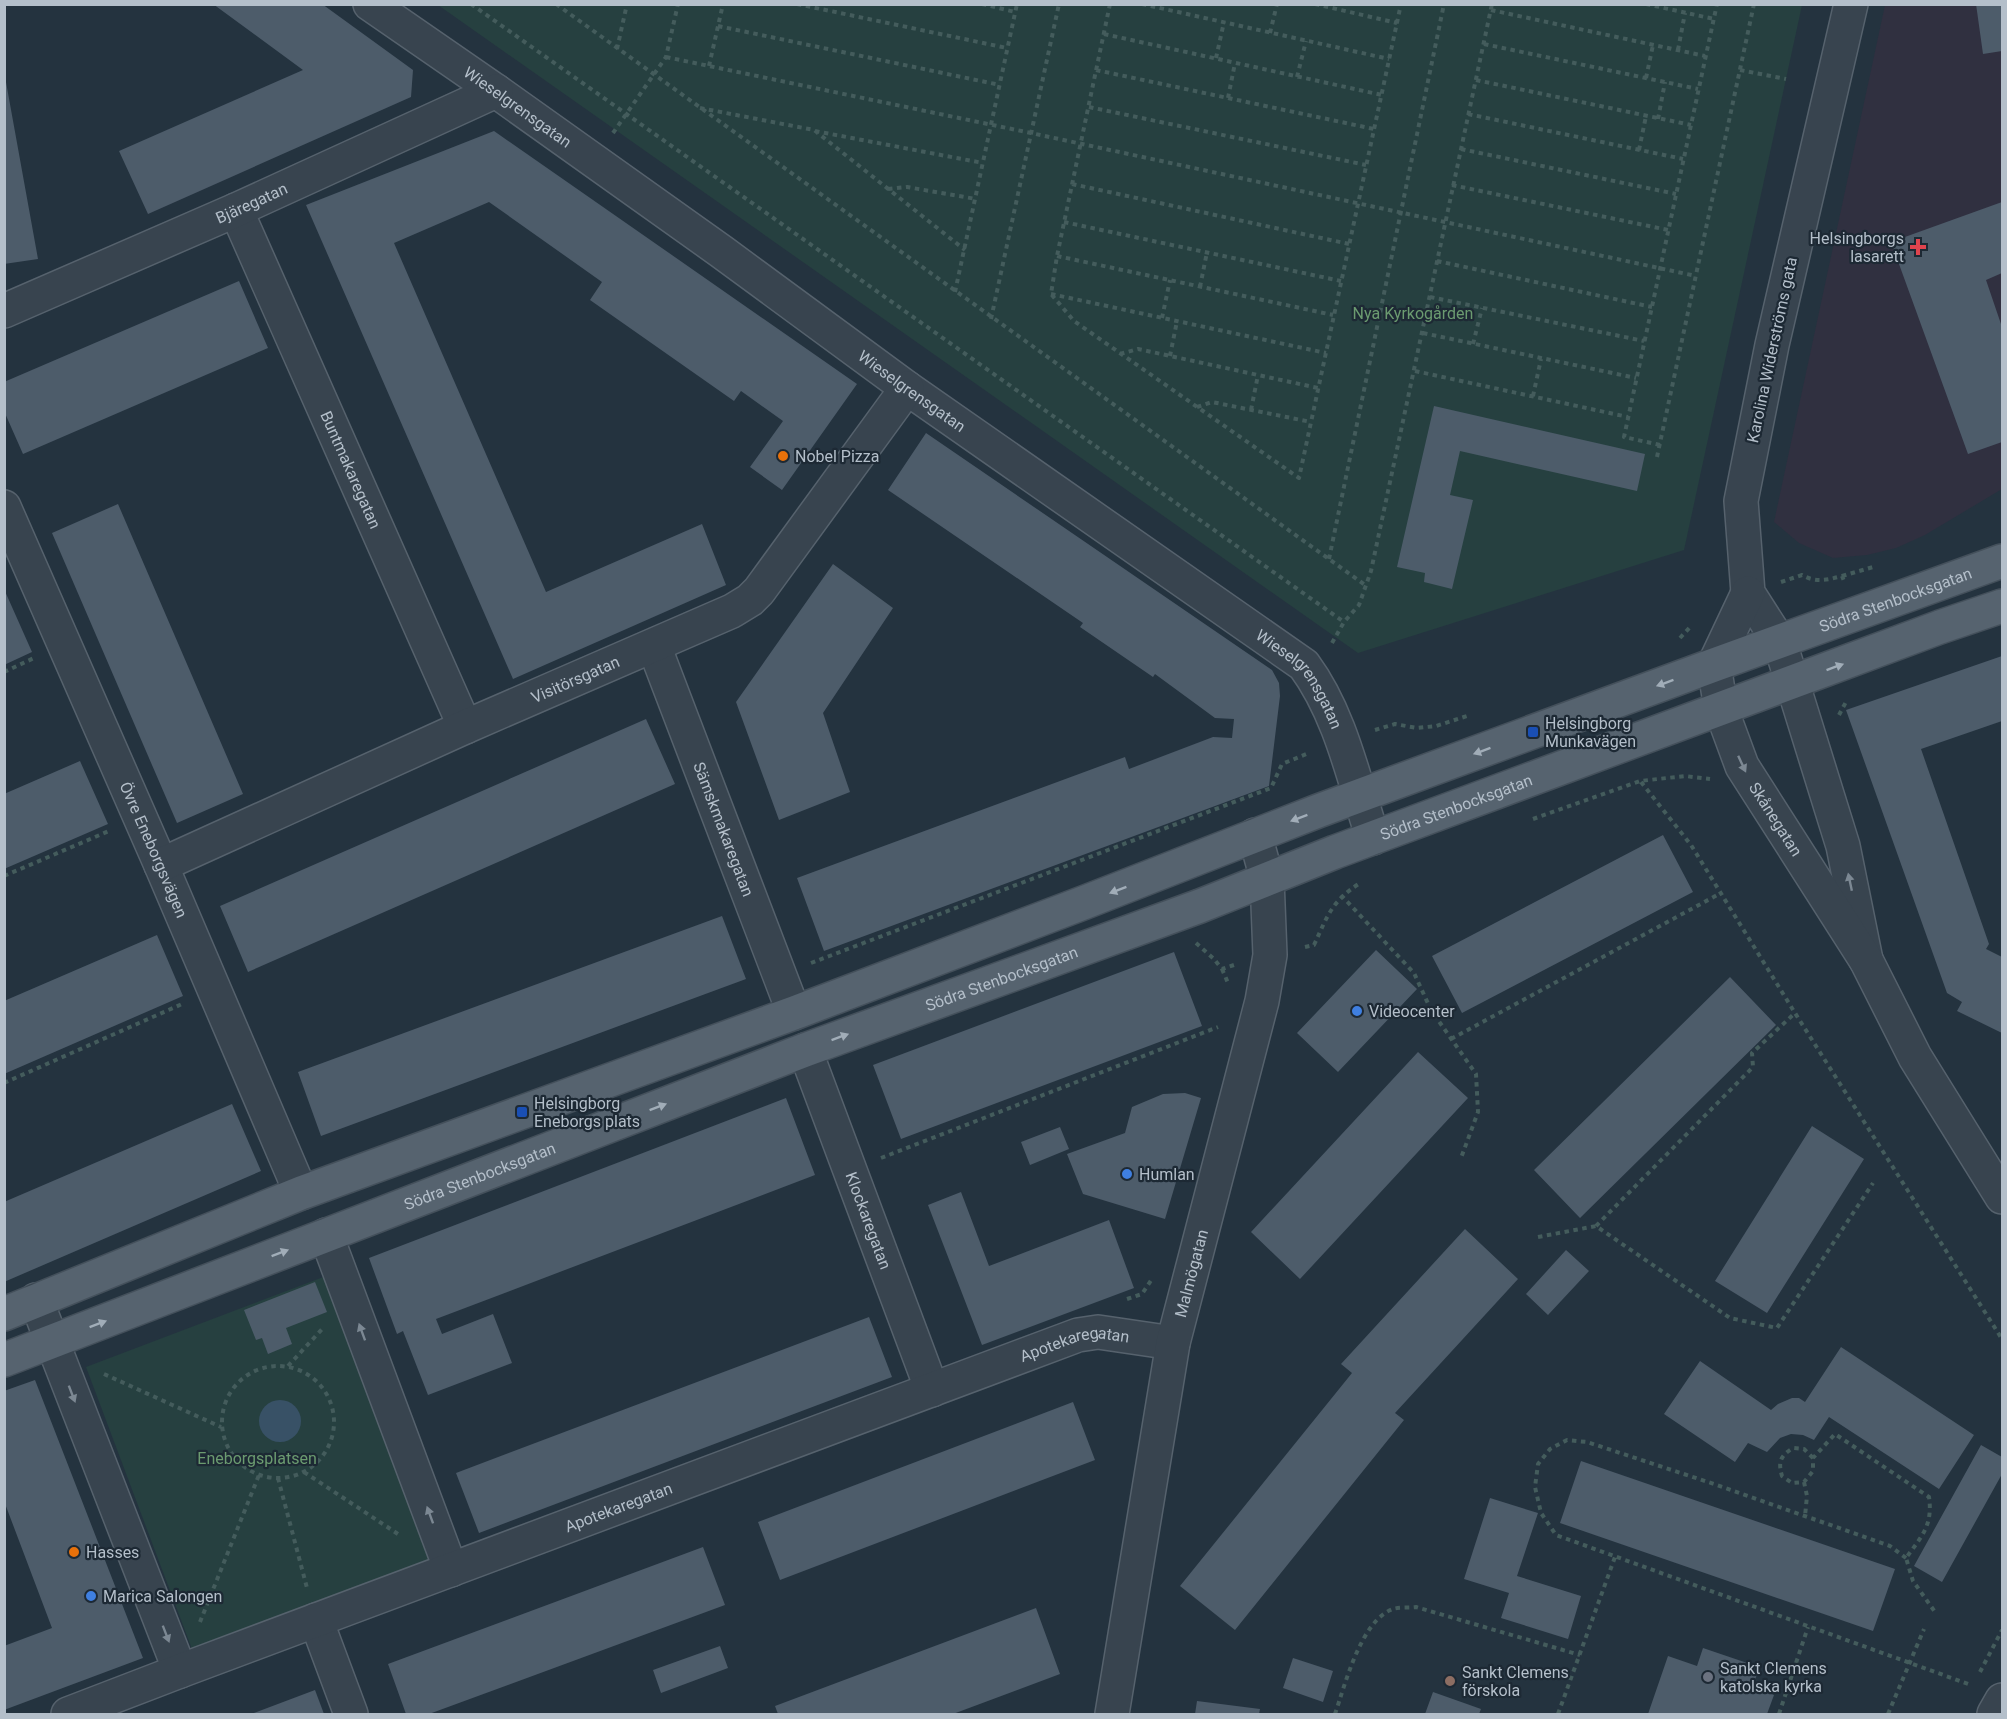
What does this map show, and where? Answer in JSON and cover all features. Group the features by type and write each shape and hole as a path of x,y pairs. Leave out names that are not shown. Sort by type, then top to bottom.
{"main road":[{"name":"Södra Stenbocksgatan","path":"4,1314 301,1193 794,1013 1194,860 1256,834 2002,561"},
{"name":"Södra Stenbocksgatan","path":"4,1360 54,1347 326,1236 805,1050 1200,906 1373,838 2002,606"}],"street":[{"name":"Wieselgrensgatan","path":"370,4 722,252 907,388 1290,654 1309,672 1322,694 1342,741 1373,838"},
{"name":"Karolina Widerströms gata","path":"1748,593 1741,501 1772,345 1851,4"},
{"name":"Bjäregatan","path":"4,311 236,210 496,91"},
{"name":"Buntmakaregatan","path":"236,210 465,727"},
{"name":"Visitörsgatan","path":"161,865 465,727 732,611 750,600 759,591 907,388"},
{"name":"Övre Eneborgsvägen","path":"4,507 161,865 301,1193"},
{"name":"Skånegatan","path":"1748,593 1780,643 1843,846 1866,960"},
{"path":"1714,665 1748,593"},
{"name":"Sämskmakaregatan","path":"654,646 794,1013"},
{"name":"Skånegatan","path":"1714,665 1721,710 1742,766 1866,960 1915,1057 2002,1197"},
{"name":"Malmögatan","path":"1112,1714 1173,1343 1262,1000 1270,955 1267,879 1256,834"},
{"name":"Klockaregatan","path":"805,1050 932,1390"},
{"path":"326,1236 451,1570"},
{"path":"36,1300 180,1671"},
{"name":"Apotekaregatan","path":"68,1714 1078,1335 1098,1332 1173,1343"},
{"path":"316,1620 351,1714"},
{"path":"1994,1714 2002,1700"}],"path":[{"path":"471,4 1344,622"},
{"path":"556,4 991,319 1365,585"},
{"path":"617,49 627,4"},
{"path":"615,130 666,57 678,4"},
{"path":"709,66 723,4"},
{"path":"797,4 1007,48"},
{"path":"982,4 1015,12"},
{"path":"955,292 1017,4"},
{"path":"991,319 1059,4"},
{"path":"1110,4 1051,294 1074,321 1299,478 1401,4"},
{"path":"1142,4 1389,59"},
{"path":"1270,33 1276,4"},
{"path":"1315,4 1397,23"},
{"path":"1329,559 1444,4"},
{"path":"1309,672 1329,648 1344,622 1359,605 1371,571 1492,4"},
{"path":"1646,4 1714,19"},
{"path":"1660,445 1623,437 1717,4"},
{"path":"1657,457 1754,4"},
{"path":"1491,10 1705,56"},
{"path":"1678,50 1685,13"},
{"path":"1216,58 1224,22"},
{"path":"718,26 1000,85"},
{"path":"1104,34 1382,95"},
{"path":"1298,77 1306,41"},
{"path":"1484,44 1698,89"},
{"path":"1646,78 1653,45"},
{"path":"666,57 1696,276"},
{"path":"1228,98 1235,63"},
{"path":"1096,70 1374,129"},
{"path":"1740,70 1786,79"},
{"path":"1476,80 1691,125"},
{"path":"1658,119 1665,82"},
{"path":"1089,106 1366,165"},
{"path":"699,108 983,163"},
{"path":"1468,114 1683,159"},
{"path":"1639,150 1646,116"},
{"path":"814,130 965,250"},
{"path":"1461,148 1676,194"},
{"path":"1072,184 1349,244"},
{"path":"1452,185 1668,230"},
{"path":"888,189 907,187 976,199"},
{"path":"1064,222 1341,281"},
{"path":"1200,287 1207,252"},
{"path":"1057,256 1334,315"},
{"path":"1437,261 1652,307"},
{"path":"1162,318 1170,280"},
{"path":"1051,294 1326,352"},
{"path":"1430,297 1644,341"},
{"path":"1473,344 1482,308"},
{"path":"1170,356 1177,321"},
{"path":"1422,333 1636,378"},
{"path":"1120,354 1138,349 1318,388"},
{"path":"1533,396 1541,359"},
{"path":"1414,371 1628,417"},
{"path":"1251,410 1258,375"},
{"path":"1197,407 1212,402 1311,422"},
{"path":"1810,740 1839,731 1839,714 1847,699 1855,696"},
{"path":"1531,819 1640,781 1685,776 1718,779 1742,766"},
{"path":"1640,781 1691,845 2002,1339"},
{"path":"4,876 140,817"},
{"path":"1186,821 1194,860"},
{"path":"1222,969 1314,945 1329,912 1341,895 1368,877"},
{"path":"1451,1039 1721,893"},
{"path":"1341,895 1414,973 1431,1010 1476,1074 1478,1112 1461,1158"},
{"path":"1200,906 1196,944 1213,957 1222,969 1230,989"},
{"path":"4,1083 214,990"},
{"path":"1538,1237 1596,1226 1753,1067 1752,1053 1795,1013"},
{"path":"871,1162 1227,1023"},
{"path":"1596,1226 1730,1318 1777,1328 1873,1183"},
{"path":"1120,1302 1142,1294 1157,1272"},
{"path":"288,1366 350,1299"},
{"path":"54,1347 221,1427"},
{"path":"288,1366 304,1372 318,1383 328,1397 333,1414 333,1431 328,1447 318,1461 304,1472 279,1478 259,1475 243,1466 230,1453 221,1427 225,1401 240,1380 262,1368 288,1366"},
{"path":"1813,1458 1804,1449 1793,1448 1783,1454 1778,1465 1782,1476 1792,1483 1804,1482 1813,1471 1813,1458 1836,1434 1929,1497 1932,1514 1923,1534 1906,1558"},
{"path":"1935,1612 1913,1581 1906,1558 1890,1546 1587,1442 1567,1440 1550,1449 1538,1464 1535,1486 1541,1513 1556,1535 1972,1685"},
{"path":"304,1472 402,1537"},
{"path":"180,1671 259,1475"},
{"path":"279,1478 316,1620"},
{"path":"1804,1482 1807,1496 1805,1516"},
{"path":"1558,1714 1615,1557"},
{"path":"1335,1714 1356,1650 1374,1623 1392,1609 1416,1607 1580,1655"},
{"path":"1779,1714 1808,1627"},
{"path":"1888,1714 1924,1629"}],"shaded area":[{"name":"Helsingborgs lasarett","path":"1885,5 2002,5 2002,489 1925,535 1896,548 1867,555 1833,558 1799,543 1774,522"},
{"path":"280,1400 295,1406 301,1421 295,1436 280,1442 265,1436 259,1421 265,1406"}],"green space":[{"name":"Nya Kyrkogården","path":"438,5 1802,5 1684,550 1358,653"},
{"name":"Eneborgsplatsen","path":"326,1276 432,1558 192,1649 86,1367"}],"building":[{"path":"213,4 322,4 413,70 411,97 148,214 119,151 303,70"},
{"path":"1976,4 2002,4 2002,51 1983,54"},
{"path":"4,71 38,259 4,264"},
{"path":"494,131 857,384 782,490 750,467 783,421 741,391 734,401 590,300 602,282 489,202 394,243 546,592 702,524 726,585 513,679 306,205"},
{"path":"2002,202 2002,273 1986,280 2002,327 2002,442 1968,454 1891,242"},
{"path":"239,281 268,348 23,454 4,411 4,382"},
{"path":"1434,406 1645,454 1637,491 1460,451 1450,495 1473,500 1452,589 1424,582 1425,573 1397,567"},
{"path":"926,433 1272,670 1279,683 1280,696 1269,786 824,951 797,878 1125,757 1129,769 1213,737 1232,738 1234,719 1215,718 1155,674 1153,677 1080,627 1083,623 888,490"},
{"path":"118,504 243,794 177,823 52,533"},
{"path":"833,564 893,608 823,713 850,792 779,820 736,702"},
{"path":"4,589 32,652 4,665"},
{"path":"2002,656 2002,721 1921,749 1989,944 1986,949 2002,957 2002,1033 1957,1011 1962,1002 1947,993 1846,710"},
{"path":"646,719 675,784 248,972 220,906"},
{"path":"80,761 108,824 4,869 4,794"},
{"path":"1663,835 1693,892 1462,1013 1432,956"},
{"path":"722,916 746,979 321,1136 298,1072"},
{"path":"157,935 183,996 4,1074 4,1001"},
{"name":"Videocenter","path":"1376,950 1417,989 1338,1072 1297,1033"},
{"path":"1174,952 1202,1026 901,1139 873,1065"},
{"path":"1730,977 1776,1025 1580,1218 1534,1170"},
{"path":"1418,1052 1468,1098 1300,1279 1251,1232"},
{"name":"Humlan","path":"1185,1093 1201,1098 1165,1219 1083,1194 1067,1154 1125,1133 1132,1107 1163,1094"},
{"path":"786,1098 815,1175 436,1319 442,1334 493,1314 512,1363 428,1395 403,1331 397,1334 369,1258"},
{"path":"232,1104 261,1171 4,1282 4,1202"},
{"path":"1812,1126 1864,1159 1767,1313 1715,1281"},
{"path":"1060,1127 1069,1149 1030,1165 1021,1142"},
{"path":"961,1192 989,1266 1109,1220 1134,1288 982,1345 928,1205"},
{"path":"1465,1229 1518,1279 1395,1413 1404,1420 1235,1630 1180,1586 1352,1373 1341,1364"},
{"path":"1566,1250 1589,1271 1548,1315 1526,1294"},
{"path":"315,1282 327,1312 286,1328 292,1344 268,1354 262,1338 256,1340 244,1310"},
{"path":"869,1317 892,1377 479,1533 456,1473"},
{"path":"1841,1347 1974,1435 1939,1489 1829,1417 1814,1440 1803,1435 1791,1434 1780,1438 1767,1452 1748,1443 1735,1462 1664,1414 1700,1361 1771,1410 1792,1398 1799,1398 1805,1402"},
{"path":"35,1380 143,1658 4,1710 4,1646 52,1628 4,1501 4,1391"},
{"path":"1073,1402 1095,1460 780,1580 758,1522"},
{"path":"1981,1445 2002,1457 2002,1474 1942,1582 1914,1566"},
{"path":"1581,1461 1895,1569 1873,1631 1560,1523"},
{"path":"1490,1498 1538,1513 1517,1576 1581,1596 1568,1639 1501,1618 1509,1593 1464,1579"},
{"path":"703,1547 725,1605 429,1714 406,1714 388,1664"},
{"path":"1036,1608 1060,1674 953,1714 778,1714 775,1706"},
{"path":"720,1646 728,1668 661,1693 653,1670"},
{"name":"Sankt Clemens katolska kyrka","path":"1703,1648 1759,1667 1753,1687 1774,1695 1767,1714 1648,1714 1668,1656 1697,1666"},
{"path":"1293,1658 1333,1671 1323,1702 1283,1688"},
{"path":"315,1690 324,1714 251,1714"},
{"path":"1433,1692 1481,1709 1479,1714 1425,1714"},
{"path":"1197,1701 1260,1709 1259,1714 1195,1714"}],"place":[{"name":"Helsingborgs lasarett","path":"1918,247"},
{"name":"Nobel Pizza","path":"783,456"},
{"name":"Helsingborg Munkavägen","path":"1533,732"},
{"name":"Videocenter","path":"1357,1011"},
{"name":"Helsingborg Eneborgs plats","path":"522,1112"},
{"name":"Humlan","path":"1127,1174"},
{"name":"Hasses","path":"74,1552"},
{"name":"Marica Salongen","path":"91,1596"},
{"name":"Sankt Clemens katolska kyrka","path":"1708,1677"},
{"name":"Sankt Clemens förskola","path":"1450,1681"}]}
